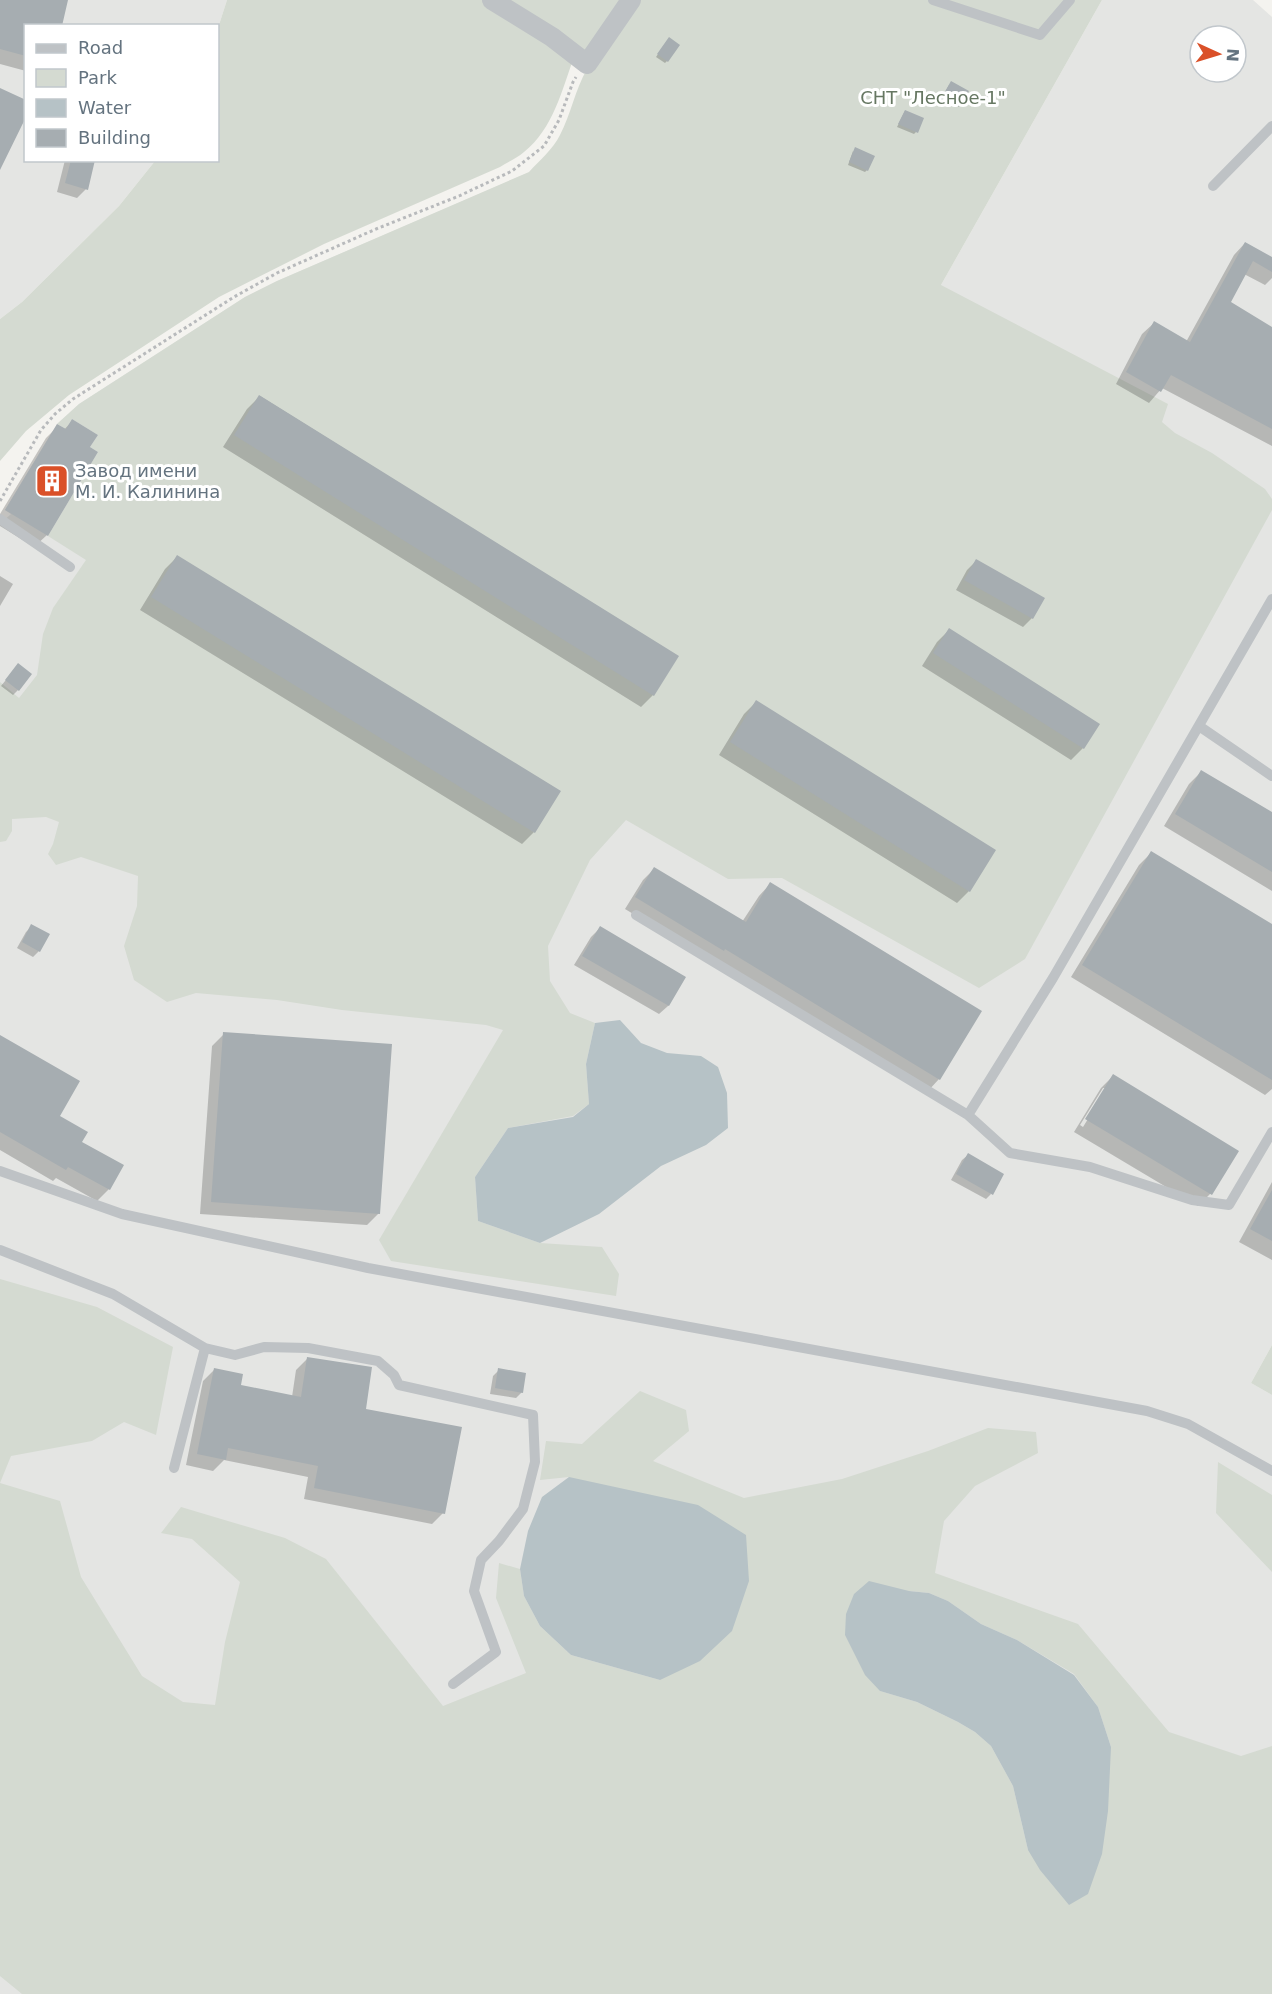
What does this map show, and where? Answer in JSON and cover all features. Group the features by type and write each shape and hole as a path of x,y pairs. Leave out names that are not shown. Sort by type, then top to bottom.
{"street":[{"path":"492,0 552,37 587,64 631,0"}],"lane":[{"path":"933,0 1040,35 1070,0"},
{"path":"1213,186 1272,126"},
{"path":"0,519 70,567"},
{"path":"968,1115 1053,978 1272,599"},
{"path":"1199,726 1272,776"},
{"path":"636,915 968,1115 1010,1153 1090,1167 1191,1200 1229,1205 1272,1132"},
{"path":"0,1171 122,1214 368,1268 1147,1411 1188,1424 1272,1471"},
{"path":"0,1250 113,1294 190,1337 205,1348 235,1355 264,1347 308,1348 378,1361 394,1375 399,1385 532,1415 535,1462 523,1509 499,1541 481,1560 474,1591 496,1652 453,1684"},
{"path":"174,1468 205,1348"}],"path":[{"path":"0,501 41,430 73,399 234,297 277,273 376,229 459,196 512,171 544,146 559,120 573,82 587,64"}],"shaded area":[{"path":"0,0 227,0 219,25 24,24 24,162 154,162 119,206 22,302 0,319"},
{"path":"1102,0 1253,0 1272,17 1272,1345 1251,1383 1272,1395 1272,1994 0,1994 0,524 11,514 5,510 57,424 79,404 245,297 277,281 637,126 941,285"}],"green space":[{"name":"СНТ \"Лесное-1\"","path":"227,0 1102,0 941,285 1168,404 1162,422 1175,433 1212,453 1265,489 1272,499 1272,510 1025,959 979,988 782,878 728,879 626,820 590,860 548,946 550,981 570,1013 595,1023 586,1064 589,1104 573,1116 508,1128 475,1177 478,1221 540,1243 602,1247 619,1274 616,1296 391,1261 379,1240 503,1030 486,1025 342,1010 277,1000 196,993 167,1002 134,980 124,946 137,906 138,876 81,857 56,865 48,854 59,822 46,817 12,819 12,831 6,841 0,842 0,682 19,698 37,675 43,634 53,608 86,560 48,536 98,452 90,447 98,435 72,419 66,429 57,424 79,404 245,297 529,172 550,150 560,135 587,69 574,57 549,121 534,143 524,152 500,167 324,244 219,297 69,395 26,431 0,461 0,319 22,302 119,206 154,162 219,162 219,25"},
{"path":"0,1279 97,1307 173,1347 156,1435 124,1422 92,1441 11,1456 0,1483"},
{"path":"1272,1345 1272,1395 1251,1383"},
{"path":"640,1391 686,1410 689,1431 653,1461 744,1498 842,1479 928,1451 988,1428 1036,1432 1038,1453 975,1486 944,1521 935,1573 1078,1624 1169,1732 1241,1756 1272,1746 1272,1994 22,1994 0,1976 0,1483 60,1501 81,1577 142,1676 183,1702 215,1705 225,1642 240,1582 192,1539 161,1533 181,1507 285,1538 326,1559 443,1706 526,1673 496,1598 499,1563 520,1569 524,1596 540,1626 571,1655 660,1680 569,1477 540,1480 546,1441 582,1444","holes":["909,1591 929,1593 948,1601 981,1624 1017,1640 1074,1674 1098,1707 1111,1747 1028,1850 1013,1786 991,1746 975,1732 958,1722 917,1702 880,1691"]},
{"path":"1218,1462 1272,1495 1272,1572 1216,1513"}],"water":[{"path":"620,1020 641,1043 667,1053 701,1056 718,1067 727,1093 728,1128 706,1145 661,1166 599,1214 540,1243 478,1221 475,1177 508,1128 573,1117 589,1104 586,1064 595,1023"},
{"path":"569,1477 698,1505 746,1535 749,1581 732,1631 700,1661 660,1680 571,1655 540,1626 524,1596 520,1569 528,1531 542,1497"},
{"path":"869,1581 909,1591 929,1593 948,1601 981,1624 1017,1640 1074,1675 1098,1707 1111,1747 1108,1811 1102,1854 1088,1894 1069,1905 1040,1870 1028,1850 1013,1786 991,1746 975,1732 958,1722 917,1702 880,1691 865,1675 845,1635 846,1614 854,1594"}],"building":[{"path":"0,0 68,0 62,24 24,24 24,55 0,49"},
{"path":"669,37 680,45 668,62 657,54"},
{"path":"951,81 969,91 962,105 943,95"},
{"path":"0,88 24,99 24,121 0,170"},
{"path":"905,110 924,118 918,133 898,124"},
{"path":"855,147 875,156 868,171 849,162"},
{"path":"70,162 95,162 88,190 65,183"},
{"path":"1245,242 1272,257 1272,272 1253,261 1231,302 1272,327 1272,429 1171,375 1161,392 1126,372 1154,321 1190,342"},
{"path":"259,395 679,656 654,696 234,435"},
{"name":"Завод имени М. И. Калинина","path":"72,419 98,435 90,447 98,452 48,536 5,510 57,424 66,429"},
{"path":"177,555 561,791 535,833 151,597"},
{"path":"976,559 1045,598 1033,619 964,580"},
{"path":"949,628 1100,724 1084,749 933,653"},
{"path":"18,663 32,674 19,691 5,680"},
{"path":"756,700 996,850 970,892 730,742"},
{"path":"1201,770 1272,812 1272,872 1175,814"},
{"path":"1151,851 1272,924 1272,1080 1082,965"},
{"path":"654,867 746,922 770,882 982,1011 940,1080 635,897"},
{"path":"31,924 50,934 40,952 22,942"},
{"path":"600,926 686,977 669,1006 582,956"},
{"path":"223,1032 392,1044 380,1214 211,1202"},
{"path":"0,1035 80,1081 60,1116 88,1132 82,1142 124,1165 110,1190 68,1167 66,1170 0,1132"},
{"path":"1113,1074 1239,1151 1212,1195 1085,1119"},
{"path":"968,1153 1004,1174 993,1195 956,1174"},
{"path":"1272,1190 1272,1241 1250,1229"},
{"path":"307,1357 372,1367 366,1409 462,1427 445,1514 314,1488 318,1466 228,1448 226,1460 197,1454 214,1368 243,1374 241,1385 301,1397"},
{"path":"498,1368 526,1373 523,1393 495,1388"}],"place":[{"name":"Завод имени М. И. Калинина","path":"52,481"}]}
